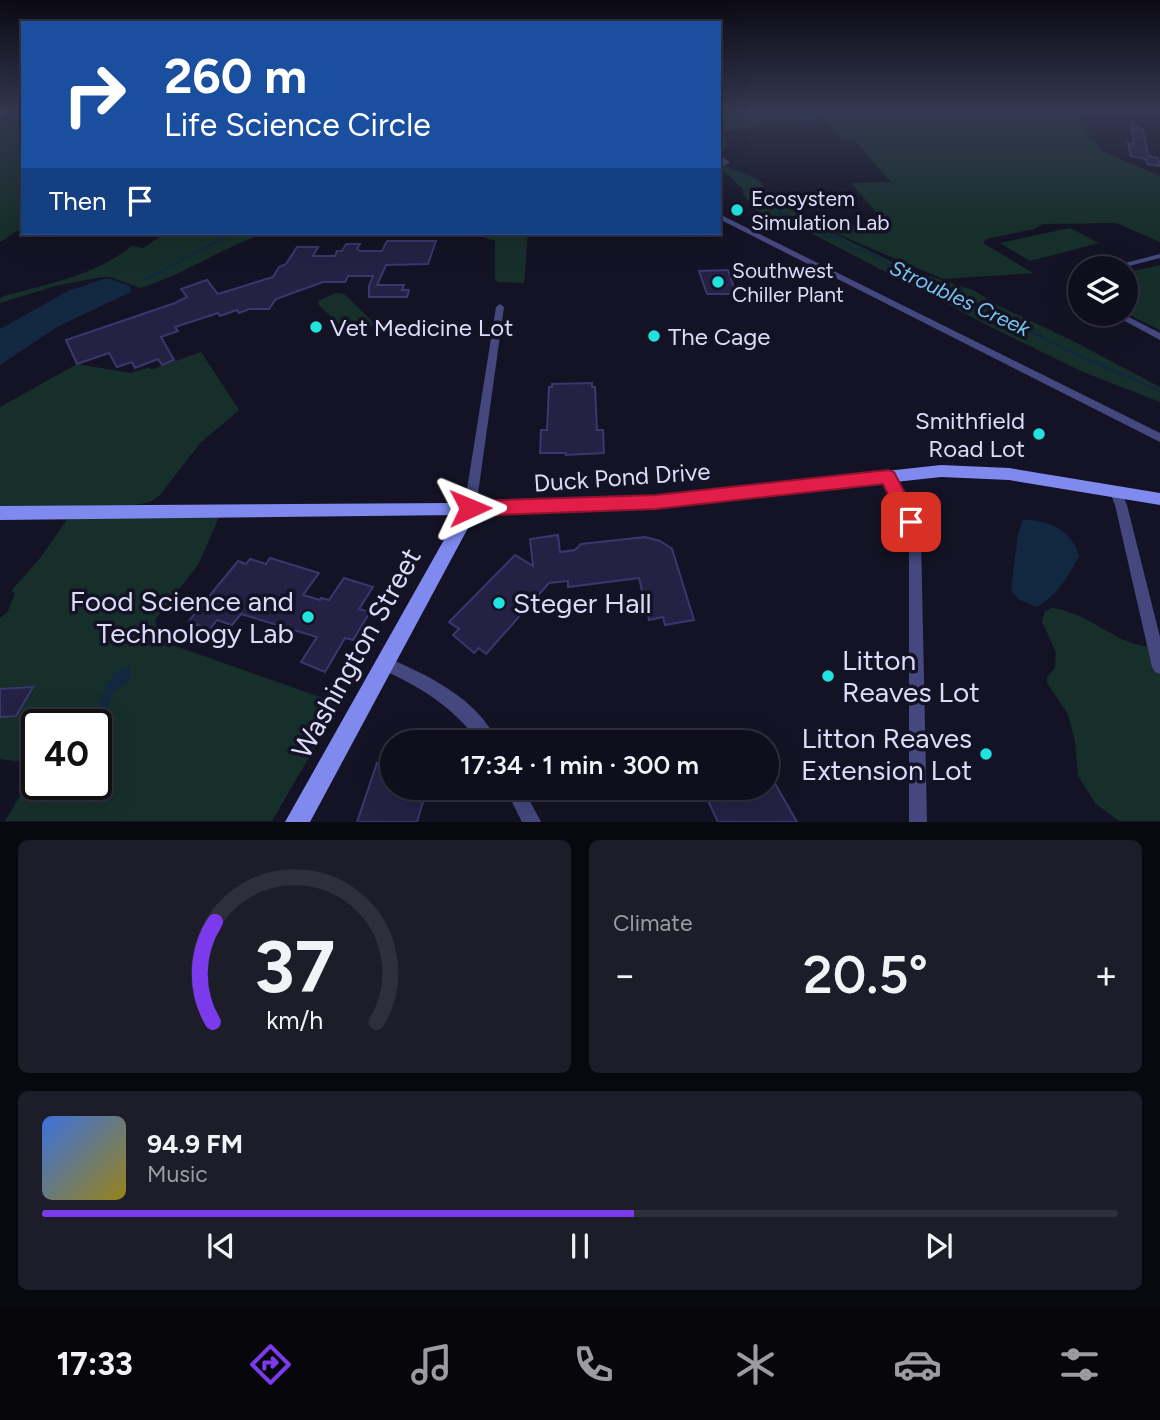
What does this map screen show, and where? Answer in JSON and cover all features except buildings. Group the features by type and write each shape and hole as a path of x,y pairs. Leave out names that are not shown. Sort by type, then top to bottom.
{"street":[{"path":"721,217 1160,438"},
{"path":"1138,261 1160,256"},
{"name":"Washington Street","path":"296,821 470,508 500,307"},
{"path":"1138,326 1160,337"},
{"name":"Duck Pond Drive","path":"0,513 470,508 656,502 941,471 1009,474 1160,499"},
{"path":"888,477 911,522 915,538 918,821"},
{"path":"1116,492 1160,667"},
{"path":"385,664 446,694 472,717 481,730"},
{"path":"521,800 532,821"}],"green space":[{"path":"0,149 21,149 21,228 0,242"},
{"path":"862,149 1101,149 1160,176 1160,242 1116,223 1043,224 1034,229 987,239 983,243 1033,273 943,279 821,227 907,269 973,290 1001,307 1071,340 1160,387 1160,402 1083,372 809,232 757,211 743,194 743,189 721,169 726,166 762,182 764,190 819,226 887,225 851,183 891,182"},
{"path":"1070,228 1099,243 1030,261 1000,243"},
{"path":"163,235 257,235 177,274 140,288 110,277 101,277 55,286 0,303 0,298 4,296 55,283 87,271 132,246 143,248"},
{"path":"477,235 528,235 524,283 498,282 495,279 495,241"},
{"path":"1160,265 1160,330 1138,319 1138,270"},
{"path":"336,293 344,294 375,324 350,335 319,305 318,301"},
{"path":"201,352 239,410 200,443 160,495 150,502 135,505 0,507 0,407 77,364 130,373 153,369"},
{"path":"220,515 198,565 155,620 161,641 340,704 272,821 5,821 21,794 21,800 112,800 112,709 21,709 21,762 0,759 0,618 7,613 15,594 12,590 41,557 68,518"},
{"path":"1052,608 1080,616 1132,643 1160,646 1160,821 1119,821 1096,804 1078,776 1075,741 1068,714 1047,683 1047,677 1055,668 1056,652 1042,622 1045,611"}],"water":[{"path":"107,278 130,286 131,292 57,327 0,365 0,329 68,291"},
{"path":"1023,520 1042,522 1058,528 1071,539 1079,556 1056,591 1036,607 1018,599 1011,591 1018,534"},
{"path":"129,666 131,680 110,695 107,709 98,709 109,682 121,669"}],"waterway":[{"path":"0,157 21,154"},
{"name":"Stroubles Creek","path":"726,167 758,180 758,188 766,194 759,199 784,204 778,213 817,226 823,236 840,238 848,248 867,251 902,274 959,297"},
{"path":"144,280 229,235"},
{"name":"Stroubles Creek","path":"954,296 959,297"},
{"name":"Stroubles Creek","path":"959,297 970,300 1064,349 1160,391"}],"place":[{"name":"Ecosystem Simulation Lab","path":"737,210"},
{"name":"Southwest Chiller Plant","path":"718,282"},
{"name":"Vet Medicine Lot","path":"316,327"},
{"name":"The Cage","path":"654,336"},
{"name":"Smithfield Road Lot","path":"1039,434"},
{"name":"Steger Hall","path":"499,603"},
{"name":"Food Science and Technology Lab","path":"308,617"},
{"name":"Litton Reaves Lot","path":"828,676"},
{"name":"Litton Reaves Extension Lot","path":"986,754"}],"route":[{"path":"470,508 656,502 888,477 911,522"}]}
